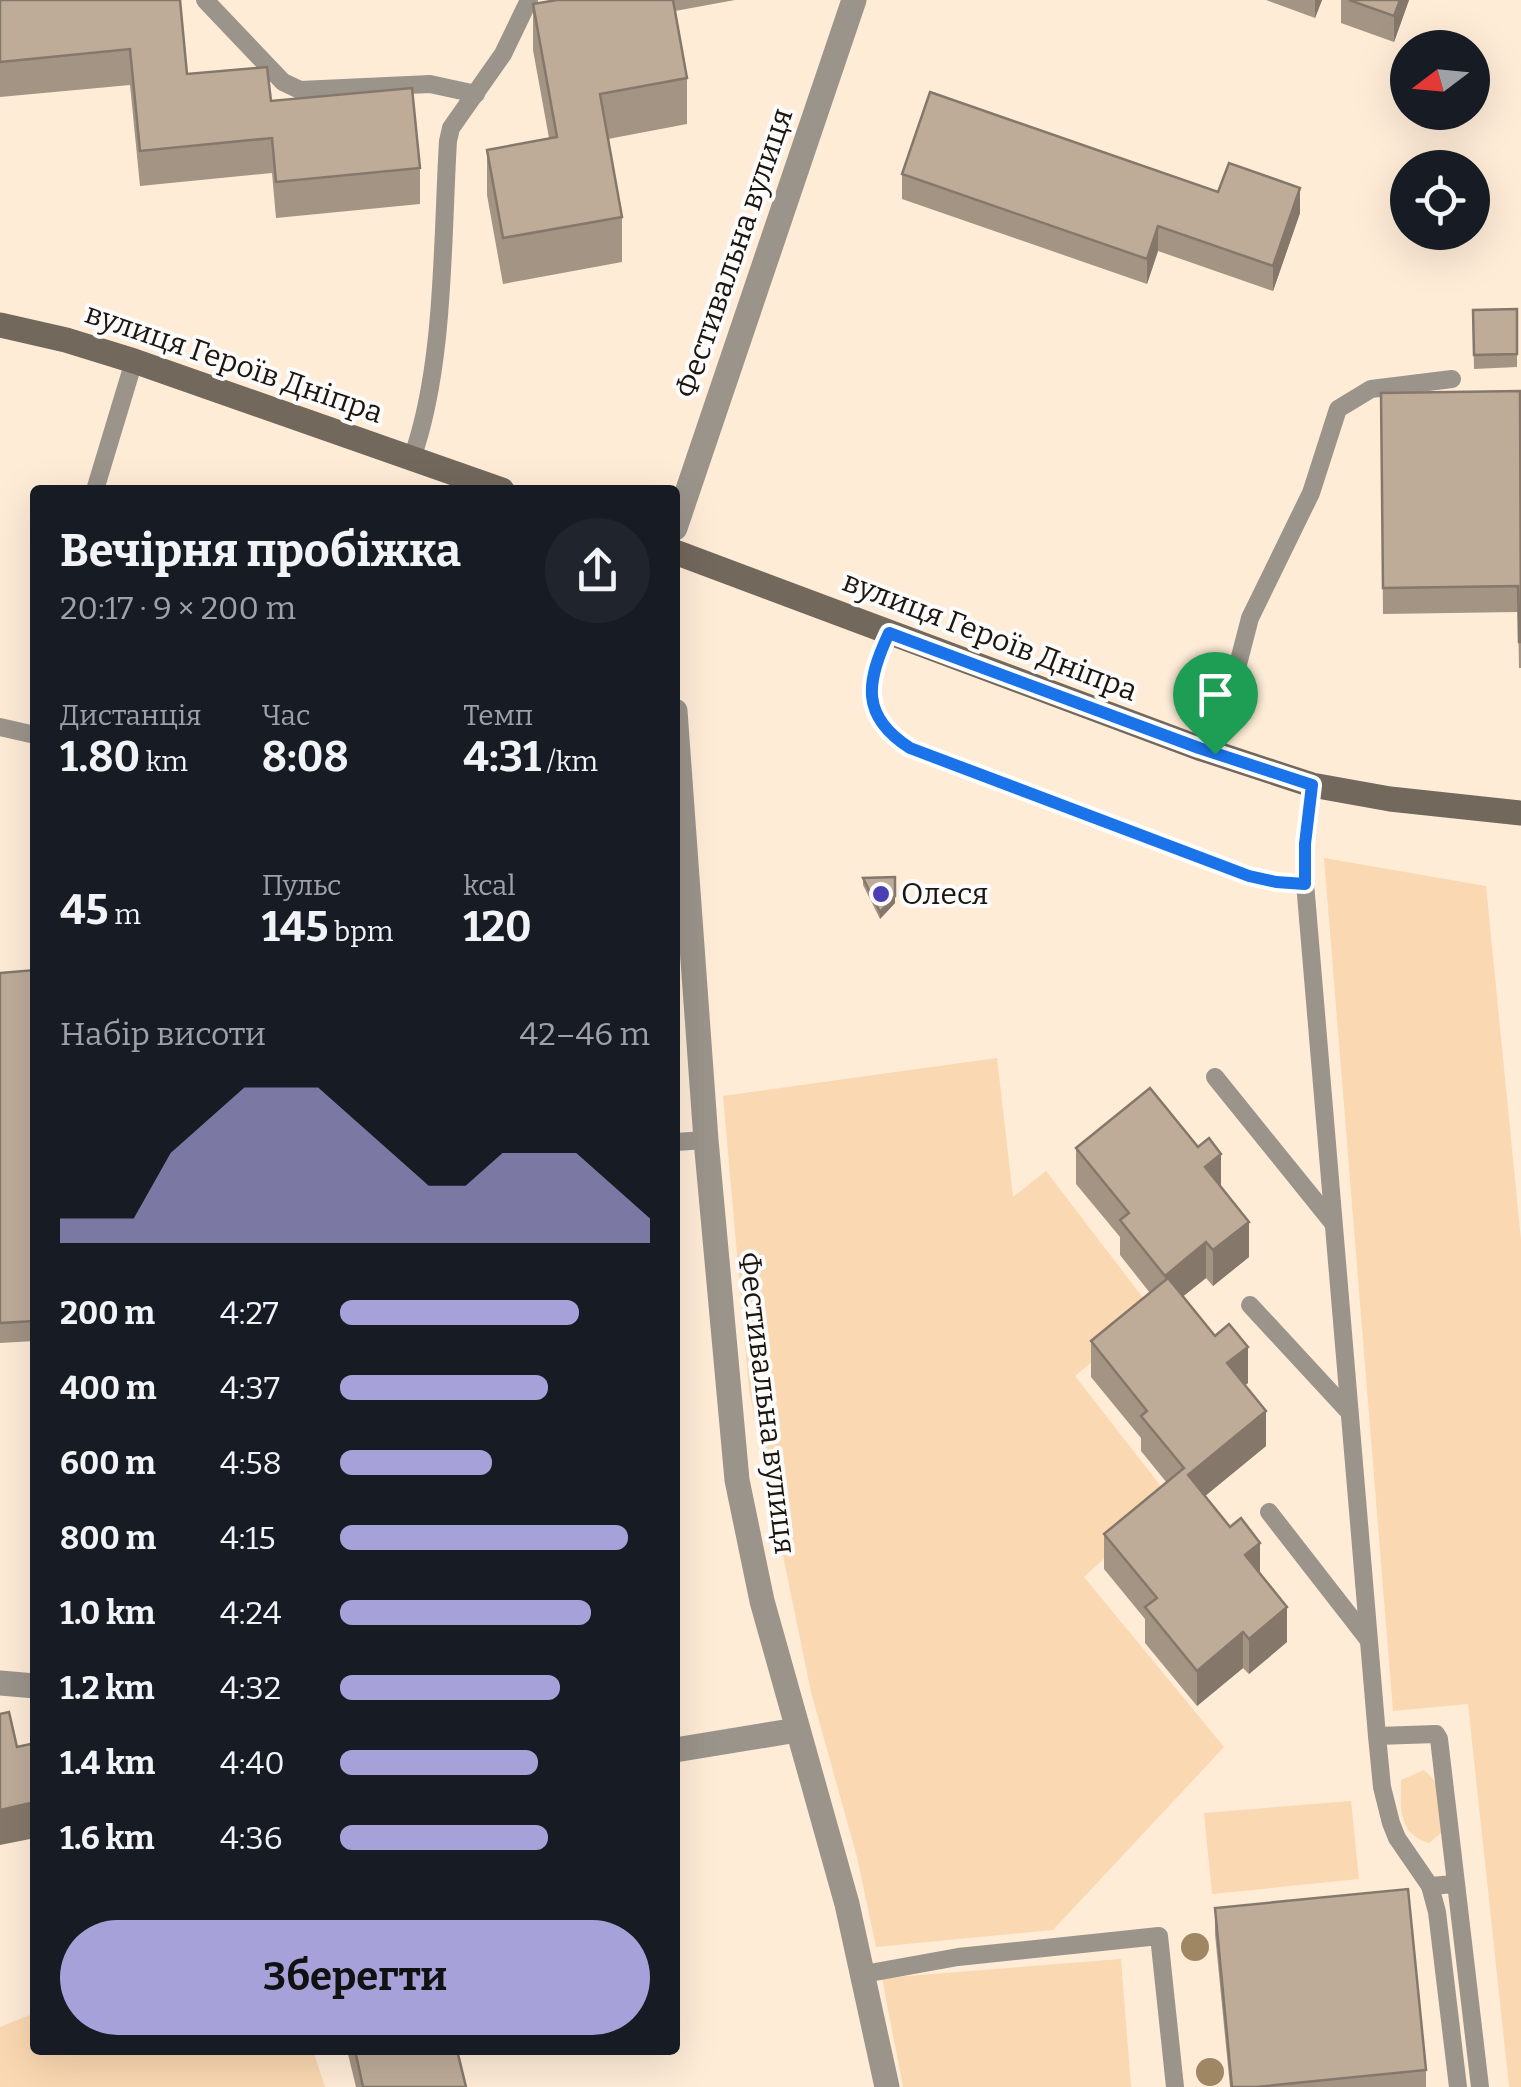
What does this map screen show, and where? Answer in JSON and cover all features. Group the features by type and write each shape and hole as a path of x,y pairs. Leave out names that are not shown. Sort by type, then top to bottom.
{"street":[{"name":"Фестивальна вулиця","path":"680,513 854,0"},
{"name":"вулиця Героїв Дніпра","path":"0,325 134,361 488,485"},
{"name":"вулиця Героїв Дніпра","path":"680,554 1215,754 1312,785 1390,799 1521,813"},
{"name":"Фестивальна вулиця","path":"680,780 706,1140 737,1480 762,1601 864,1974 887,2087"},
{"path":"0,1683 30,1686"},
{"path":"680,1749 797,1730"}],"lane":[{"path":"205,0 283,82 300,90 430,84 476,94"},
{"path":"412,458 426,414 435,349 448,140 452,128 503,54 529,0"},
{"path":"97,485 134,361"},
{"path":"1215,754 1250,618 1311,492 1338,409 1371,389 1452,379"},
{"path":"889,633 872,675 872,701 887,731 910,748 1249,876 1305,884"},
{"path":"0,727 30,734"},
{"path":"1312,785 1305,884 1382,1787 1391,1822 1430,1886 1437,1912 1458,2087"},
{"path":"1216,1077 1334,1222"},
{"path":"680,1142 706,1140"},
{"path":"1250,1305 1350,1412"},
{"path":"1269,1512 1368,1639"},
{"path":"1377,1736 1425,1732 1436,1734 1439,1739 1480,2087"},
{"path":"1430,1886 1455,1884"},
{"path":"864,1974 958,1957 1159,1936 1175,2087"}],"shaded area":[{"path":"1324,858 1486,886 1521,1240 1521,2087 1509,2087 1468,1704 1393,1711"},
{"path":"997,1058 1013,1197 1046,1171 1153,1311 1075,1376 1170,1498 1084,1577 1224,1747 1053,1930 876,1947 857,1857 811,1692 749,1390 723,1096"},
{"path":"1424,1770 1443,1789 1443,1831 1429,1843 1411,1833 1401,1810 1401,1780"},
{"path":"1351,1801 1359,1879 1212,1894 1204,1813"},
{"path":"1121,1959 1131,2087 903,2087 882,1978"},
{"path":"30,2015 30,2055 315,2055 325,2087 0,2087 0,2027"}],"building":[{"path":"0,0 180,0 187,74 267,67 271,101 412,88 420,168 276,182 272,138 140,151 130,49 0,62"},
{"path":"557,0 673,0 687,78 600,94 622,217 503,238 487,150 557,137 533,4"},
{"path":"1349,0 1400,0 1394,16"},
{"path":"930,92 1218,192 1229,163 1300,188 1273,266 1158,226 1147,259 902,174"},
{"path":"1517,309 1517,354 1474,355 1473,310"},
{"path":"1520,391 1519,642 1518,586 1383,588 1381,393"},
{"name":"Олеся","path":"895,877 895,896 880,912 863,878"},
{"path":"30,970 30,1321 0,1323 0,973"},
{"path":"1150,1088 1198,1147 1209,1138 1221,1154 1205,1167 1249,1222 1213,1250 1206,1242 1165,1276 1120,1220 1129,1213 1076,1148"},
{"path":"1168,1278 1215,1336 1229,1324 1248,1347 1227,1363 1266,1411 1188,1475 1230,1527 1241,1518 1260,1543 1245,1555 1287,1607 1249,1639 1243,1632 1197,1671 1145,1607 1157,1598 1104,1534 1184,1468 1141,1416 1147,1411 1091,1341"},
{"path":"9,1712 17,1747 30,1744 30,1803 0,1810 0,1714"},
{"path":"1408,1889 1426,2070 1232,2087 1215,1908"},
{"path":"356,2055 458,2055 466,2087 363,2087"}],"place":[{"name":"Олеся","path":"881,894"}],"route":[{"path":"889,633 1215,754 1312,785 1305,884 1249,876 910,748 881,724 872,701 872,675 889,633"}]}
